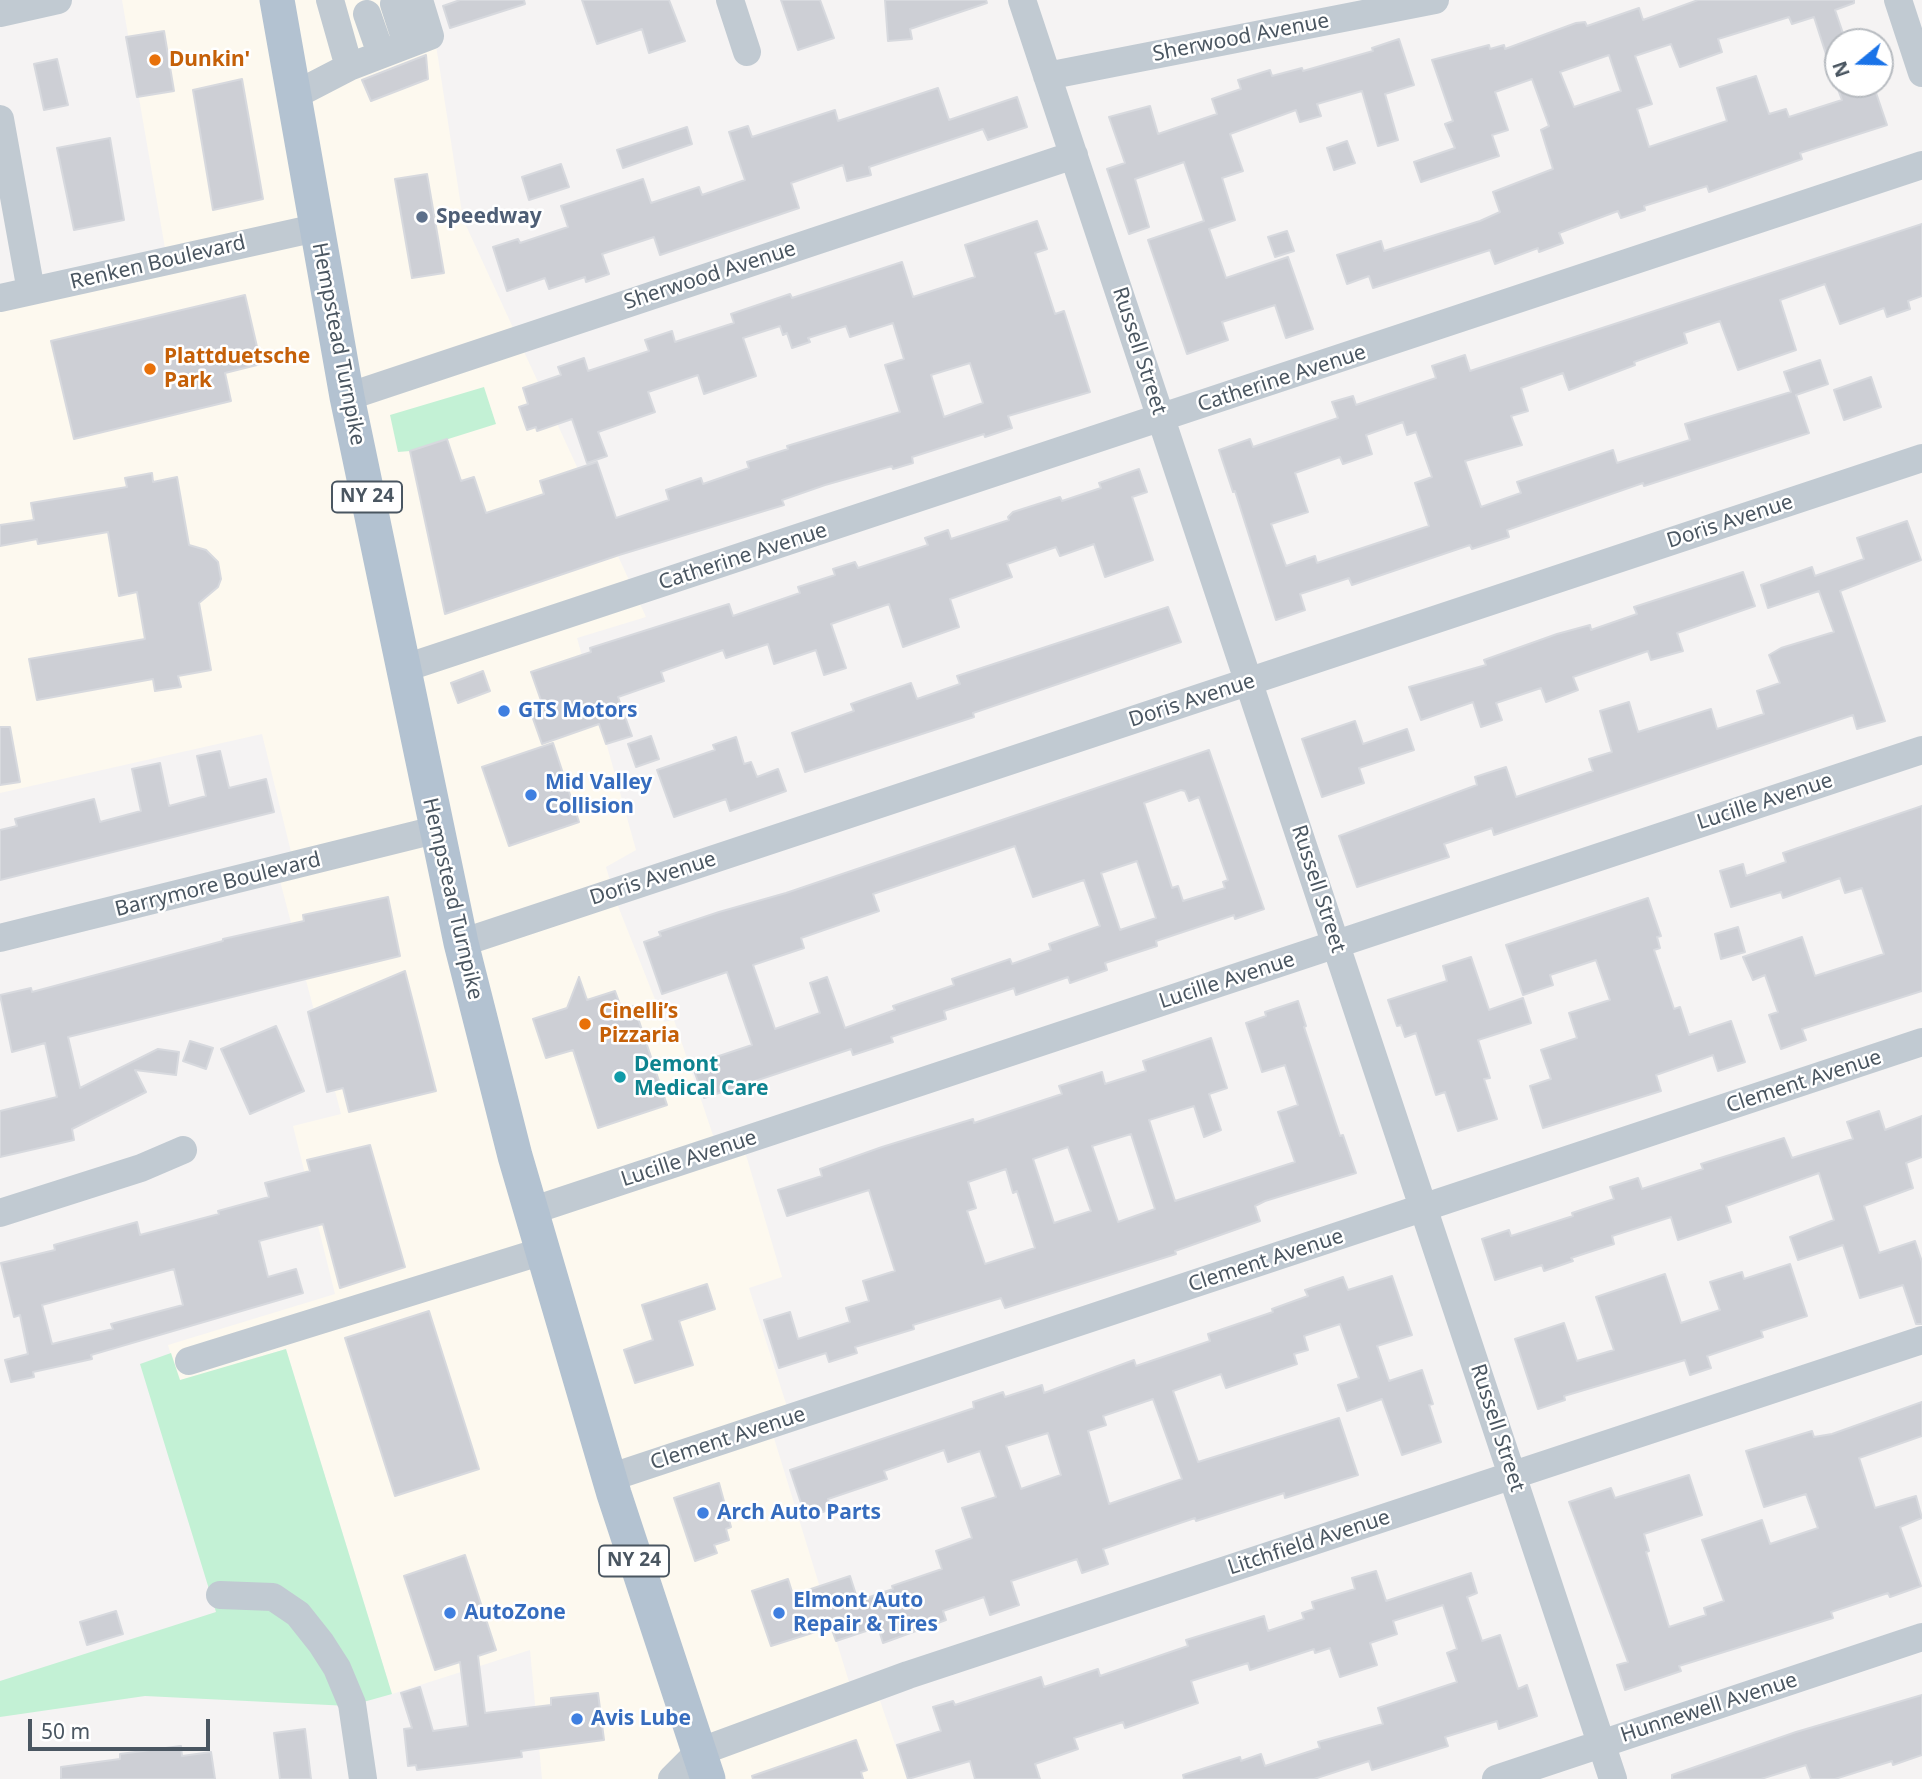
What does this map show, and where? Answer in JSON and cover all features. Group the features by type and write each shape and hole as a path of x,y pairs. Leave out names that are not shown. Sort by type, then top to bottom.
{"main road":[{"name":"Hempstead Turnpike","path":"277,0 347,397 435,831 461,943 542,1251 635,1567 703,1765"}],"street":[{"path":"0,13 58,0"},
{"path":"330,0 349,66"},
{"path":"730,0 747,52"},
{"name":"Russell Street","path":"1022,0 1613,1779"},
{"name":"Sherwood Avenue","path":"1047,76 1316,11 1435,0"},
{"path":"1898,0 1922,73"},
{"path":"293,96 349,66 430,36 406,2"},
{"path":"367,13 394,49"},
{"path":"0,119 32,291"},
{"name":"Sherwood Avenue","path":"347,397 1074,155"},
{"name":"Catherine Avenue","path":"402,669 1922,165"},
{"name":"Renken Boulevard","path":"0,298 316,228"},
{"name":"Doris Avenue","path":"461,943 1922,458"},
{"name":"Lucille Avenue","path":"531,1211 1922,750"},
{"name":"Barrymore Boulevard","path":"0,938 435,831"},
{"name":"Clement Avenue","path":"609,1478 1922,1042"},
{"path":"0,1213 141,1168 183,1150"},
{"path":"189,1361 542,1251"},
{"name":"Litchfield Avenue","path":"703,1765 908,1675 1922,1340"},
{"path":"220,1595 274,1597 299,1614 337,1668 352,1704 363,1779"},
{"name":"Hunnewell Avenue","path":"1496,1779 1922,1637"},
{"path":"672,1779 703,1765"}],"shaded area":[{"path":"122,0 429,0 463,219 646,617 577,638 636,850 606,867 616,901 664,1022 674,1020 716,1144 741,1138 782,1277 749,1288 789,1413 769,1422 854,1698 877,1692 907,1779 542,1779 530,1650 392,1694 286,1349 179,1381 168,1345 335,1294 293,1126 341,1114 278,873 295,868 262,734 0,793 0,298 166,254"}],"green space":[{"path":"484,387 496,424 410,451 398,452 390,415"},
{"path":"286,1349 392,1694 349,1706 145,1696 0,1717 0,1681 216,1612 140,1364 171,1353 180,1380"}],"building":[{"path":"460,0 524,0 525,4 450,28 443,6"},
{"path":"582,0 669,0 685,41 649,53 642,29 597,44"},
{"path":"781,0 820,0 834,38 798,50"},
{"path":"885,0 986,0 987,3 910,29 912,39 888,41"},
{"path":"1698,0 1854,0 1854,3 1835,10 1841,28 1824,28 1824,48 1814,17 1792,24 1789,17 1718,39 1722,52 1680,67 1671,44 1635,56 1652,104 1637,109 1649,147 1727,121 1717,88 1756,76 1769,114 1786,109 1789,117 1842,100 1841,98 1878,98 1887,125 1800,153 1802,159 1709,192 1707,186 1644,206 1645,210 1621,218 1618,211 1559,233 1563,243 1539,252 1538,248 1495,264 1490,250 1373,288 1369,276 1347,284 1337,255 1381,241 1384,251 1480,221 1500,212 1493,192 1553,169 1541,130 1549,126 1532,79 1495,92 1508,130 1492,135 1499,156 1421,182 1414,162 1455,148 1445,124 1453,121 1432,60 1489,45 1490,49 1504,45 1505,49 1576,23 1585,22 1587,26 1639,8 1643,20","holes":["1609,55 1621,91 1574,107 1560,72"]},
{"path":"164,31 174,91 137,97 126,37"},
{"path":"1399,39 1414,85 1385,94 1398,140 1378,146 1362,91 1317,104 1321,116 1300,122 1296,110 1230,134 1243,171 1222,178 1235,220 1209,229 1226,278 1288,257 1313,329 1286,338 1275,305 1222,322 1228,340 1187,354 1148,240 1204,221 1184,162 1135,179 1149,227 1129,234 1107,169 1125,163 1109,117 1150,106 1158,134 1217,114 1212,99 1241,89 1238,80 1270,70 1272,76 1302,68 1303,71 1373,51 1372,48"},
{"path":"426,55 428,79 371,101 362,80"},
{"path":"57,59 68,105 44,110 34,64"},
{"path":"242,79 263,199 213,210 193,90"},
{"path":"938,88 949,120 1017,97 1027,127 988,140 983,129 869,167 871,175 847,181 843,165 791,183 799,208 660,255 654,237 602,254 609,274 586,282 585,277 549,289 545,278 507,291 493,247 518,239 520,243 568,227 561,206 643,179 651,203 699,187 702,195 745,180 729,132 748,126 752,137 835,110 838,121"},
{"path":"687,127 692,144 623,168 617,150"},
{"path":"110,138 124,220 74,230 57,148"},
{"path":"1347,141 1355,163 1334,170 1327,148"},
{"path":"561,164 569,187 529,200 522,177"},
{"path":"427,174 444,273 412,278 395,179"},
{"path":"1037,221 1047,249 1035,253 1055,314 1064,311 1090,392 1008,416 1012,428 912,457 913,463 893,469 892,466 825,485 782,500 784,505 619,555 445,614 410,451 447,439 461,481 474,477 486,513 544,494 540,481 597,462 616,518 669,500 666,490 701,478 703,484 749,468 747,462 788,449 787,446 900,412 885,365 904,359 893,323 850,337 846,326 808,338 810,342 792,348 787,333 783,335 780,326 743,338 756,376 704,394 698,375 648,392 655,412 598,432 607,456 587,463 572,419 537,431 536,427 527,430 519,407 528,404 523,388 561,375 558,367 584,358 588,371 649,351 645,340 672,331 675,342 734,323 731,314 790,294 792,298 902,262 913,297 975,277 965,245","holes":["970,363 983,403 944,417 931,375"]},
{"path":"1922,224 1922,296 1908,301 1910,309 1887,317 1884,308 1840,324 1825,284 1780,300 1796,350 1738,370 1720,321 1684,333 1687,343 1569,390 1563,373 1521,388 1528,411 1511,416 1522,445 1465,461 1481,507 1521,493 1517,482 1613,450 1617,463 1690,440 1685,424 1791,392 1784,372 1820,360 1828,384 1796,395 1809,433 1644,486 1643,483 1507,530 1509,537 1472,549 1470,545 1352,585 1349,578 1300,594 1305,610 1276,620 1235,491 1233,492 1219,450 1250,439 1253,447 1338,418 1332,402 1353,396 1356,405 1436,378 1432,366 1465,355 1470,371","holes":["1403,422 1407,435 1416,432 1432,477 1415,483 1429,526 1317,563 1315,556 1286,566 1271,524 1308,512 1295,473 1340,457 1343,464 1372,454 1366,435"]},
{"path":"1287,231 1294,251 1275,257 1268,237"},
{"name":"Plattduetsche Park","path":"245,295 261,364 225,373 231,401 74,439 51,341"},
{"path":"1871,377 1881,407 1844,420 1834,390"},
{"path":"1139,469 1147,492 1132,497 1153,560 1105,577 1094,544 1060,556 1056,547 1007,564 1012,577 950,599 959,627 903,647 889,604 831,624 846,668 824,675 816,650 774,664 768,644 726,658 723,650 661,672 664,681 618,697 632,736 606,744 599,724 542,744 531,713 544,709 531,672 591,652 590,648 729,604 733,616 800,593 798,587 835,575 833,569 855,562 858,568 928,545 925,538 948,530 951,539 1009,520 1008,517 1013,512 1060,497 1062,501 1101,488 1099,483"},
{"path":"152,473 153,482 177,477 189,545 206,550 218,562 221,579 218,587 199,603 211,670 178,676 181,687 155,691 153,679 37,700 29,659 145,639 137,592 119,596 108,532 38,544 37,539 0,546 0,525 34,520 31,503 127,487 125,478"},
{"path":"1907,521 1921,560 1840,591 1885,721 1857,729 1853,715 1494,835 1492,828 1444,844 1449,857 1357,887 1339,836 1477,785 1475,777 1506,767 1516,797 1593,771 1589,759 1612,752 1600,711 1629,702 1638,732 1711,709 1717,729 1764,714 1757,691 1780,683 1769,655 1781,648 1834,632 1819,591 1768,608 1761,585 1812,567 1815,576 1864,559 1857,538"},
{"path":"1743,572 1755,606 1677,633 1683,651 1651,660 1648,651 1573,677 1578,690 1546,702 1541,688 1496,703 1502,720 1481,727 1473,702 1421,720 1409,687 1486,665 1484,660 1557,634 1590,625 1591,630 1637,614 1634,607"},
{"path":"1168,607 1181,642 973,713 974,717 805,772 792,733 854,711 851,704 911,683 917,699 960,684 957,676"},
{"path":"483,671 490,691 458,703 451,683"},
{"path":"1355,721 1363,744 1407,729 1414,750 1359,768 1364,783 1322,797 1302,739"},
{"path":"0,727 10,727 20,782 0,785"},
{"path":"651,736 659,759 636,767 628,744"},
{"path":"736,737 744,764 751,762 757,777 778,769 786,791 730,811 726,799 674,817 657,770 715,750 713,745"},
{"name":"Mid Valley Collision","path":"553,743 579,822 509,846 482,767"},
{"path":"1209,750 1264,909 1235,919 1234,915 1156,941 1157,946 1105,963 1107,970 1070,983 1068,977 1016,995 1014,988 944,1011 946,1019 891,1037 893,1042 853,1055 851,1049 704,1098 692,1065 752,1045 727,972 662,994 644,942 661,936 659,932 786,893","holes":["1185,791 1189,801 1199,797 1228,880 1223,882 1225,888 1183,901 1178,886 1172,888 1144,803","1015,846 1033,897 1084,880 1100,926 1049,944 1051,950 1012,964 1010,959 952,979 954,985 893,1006 895,1010 845,1028 827,977 810,983 820,1013 775,1029 753,965 804,948 801,938 879,911 873,894","1137,861 1156,918 1120,930 1101,873"]},
{"path":"220,751 229,788 266,779 274,812 0,880 0,830 17,826 15,819 94,799 100,822 141,811 132,769 160,763 169,806 206,796 197,756"},
{"path":"1922,806 1922,991 1802,1029 1806,1040 1781,1049 1769,1015 1778,1012 1765,975 1753,980 1743,957 1802,937 1815,976 1884,954 1862,888 1845,893 1840,878 1783,898 1781,892 1731,907 1720,871 1743,864 1746,876 1786,862 1783,853"},
{"path":"388,897 400,956 68,1037 80,1088 158,1049 179,1052 176,1075 135,1070 146,1092 72,1129 74,1140 0,1157 0,1111 57,1097 45,1043 12,1052 0,995 31,988 32,992 223,939 304,921 303,915"},
{"path":"1648,898 1661,936 1657,937 1660,948 1654,950 1674,1009 1680,1007 1689,1035 1731,1021 1745,1062 1718,1071 1713,1055 1656,1075 1661,1091 1543,1128 1530,1086 1551,1079 1541,1050 1577,1038 1569,1013 1610,1000 1596,960 1550,975 1553,985 1523,995 1506,945"},
{"path":"1738,927 1745,952 1721,959 1715,934"},
{"path":"1471,957 1489,1010 1523,998 1531,1023 1478,1040 1490,1078 1484,1079 1497,1119 1458,1131 1445,1092 1436,1095 1416,1033 1405,1037 1401,1025 1397,1026 1388,1000 1447,981 1443,966"},
{"path":"405,971 436,1091 349,1112 343,1088 327,1092 308,1012"},
{"path":"579,977 587,1000 615,991 622,1010 634,1006 667,1105 598,1128 573,1050 546,1058 533,1019 567,1008"},
{"path":"1298,1001 1340,1136 1343,1135 1356,1173 1265,1201 1255,1206 1260,1221 1175,1251 1176,1254 1005,1308 1001,1298 913,1325 914,1329 855,1347 857,1353 829,1362 826,1353 779,1368 764,1320 790,1312 798,1339 850,1322 846,1308 869,1301 863,1281 895,1271 869,1190 787,1216 778,1190 822,1176 820,1169 882,1147 973,1119 974,1123 1062,1094 1059,1086 1102,1072 1105,1084 1146,1071 1143,1061 1211,1038 1227,1088 1209,1094 1221,1130 1204,1137 1194,1106 1149,1120 1175,1201 1295,1162 1278,1112 1298,1105 1285,1065 1262,1072 1246,1023 1266,1016 1265,1012","holes":["1131,1134 1155,1209 1118,1222 1092,1146","1068,1147 1091,1211 1054,1223 1033,1159","1006,1169 1013,1193 1017,1191 1035,1248 985,1264 967,1211 976,1208 968,1182"]},
{"path":"276,1026 304,1091 250,1114 221,1049"},
{"path":"190,1041 213,1048 206,1069 183,1061"},
{"path":"1879,1111 1885,1130 1922,1116 1922,1157 1906,1163 1913,1188 1864,1206 1879,1253 1915,1241 1922,1262 1922,1324 1916,1324 1903,1285 1860,1298 1843,1245 1798,1260 1790,1237 1834,1220 1819,1173 1726,1206 1731,1222 1678,1240 1671,1217 1612,1236 1614,1244 1571,1258 1573,1261 1544,1271 1542,1265 1495,1280 1482,1239 1509,1230 1511,1236 1573,1216 1572,1213 1614,1199 1610,1187 1638,1178 1642,1189 1703,1169 1701,1164 1784,1138 1792,1158 1853,1139 1847,1122"},
{"path":"370,1145 405,1267 340,1288 323,1224 259,1241 268,1277 296,1269 303,1293 91,1355 92,1359 33,1372 34,1377 11,1382 5,1360 28,1354 20,1315 14,1317 1,1263 55,1250 54,1245 137,1222 140,1235 219,1214 218,1211 269,1197 265,1183 310,1171 307,1160","holes":["174,1269 183,1305 111,1324 113,1329 52,1344 42,1305"]},
{"path":"1790,1264 1807,1316 1761,1331 1763,1337 1707,1356 1711,1368 1690,1375 1685,1360 1564,1396 1565,1400 1538,1409 1515,1339 1564,1323 1577,1361 1614,1350 1596,1297 1665,1274 1681,1323 1720,1310 1710,1282 1742,1272 1744,1279"},
{"path":"1392,1276 1412,1335 1377,1346 1389,1381 1422,1370 1433,1404 1429,1405 1441,1442 1402,1455 1382,1399 1347,1411 1338,1385 1359,1378 1340,1324 1304,1336 1308,1350 1294,1354 1297,1364 1226,1388 1221,1374 1173,1391 1198,1462 1339,1418 1358,1475 1285,1498 1284,1493 1196,1521 1195,1518 1103,1549 1108,1564 1082,1573 1077,1559 1011,1581 1019,1605 990,1615 984,1597 943,1611 946,1620 883,1643 878,1627 836,1641 831,1627 771,1646 752,1591 788,1579 793,1595 850,1576 858,1601 893,1589 892,1586 942,1569 936,1551 972,1538 962,1508 996,1497 980,1451 948,1462 944,1450 884,1471 887,1479 828,1499 831,1509 806,1518 790,1470 974,1408 973,1402 1003,1392 1005,1397 1042,1385 1044,1393 1134,1360 1136,1366 1210,1341 1208,1334 1273,1312 1272,1309 1308,1296 1305,1290 1343,1277 1348,1290","holes":["1153,1399 1182,1479 1109,1504 1088,1431 1106,1425 1103,1416","1048,1433 1061,1475 1021,1489 1006,1446"]},
{"path":"707,1284 715,1309 679,1321 693,1365 635,1383 624,1350 653,1340 642,1305"},
{"path":"429,1311 479,1469 395,1496 345,1338"},
{"path":"1922,1402 1922,1436 1859,1458 1875,1508 1916,1496 1922,1518 1900,1527 1921,1586 1890,1597 1888,1593 1831,1612 1833,1618 1679,1666 1681,1671 1625,1690 1617,1665 1628,1662 1569,1502 1611,1488 1615,1498 1689,1475 1702,1515 1644,1534 1649,1551 1646,1552 1669,1627 1706,1615 1704,1608 1724,1601 1702,1540 1762,1520 1770,1544 1818,1528 1806,1494 1764,1507 1746,1451 1812,1431 1814,1437 1832,1434"},
{"name":"Arch Auto Parts","path":"719,1483 731,1527 726,1529 729,1540 714,1545 717,1553 695,1561 674,1498"},
{"path":"465,1555 496,1650 478,1656 485,1713 551,1705 551,1698 598,1693 604,1740 521,1751 522,1757 417,1770 416,1765 408,1766 404,1729 412,1728 401,1693 420,1687 433,1731 468,1726 460,1662 435,1670 404,1576"},
{"path":"1376,1571 1386,1601 1471,1573 1477,1593 1467,1597 1482,1641 1500,1635 1518,1689 1527,1685 1537,1716 1499,1729 1497,1721 1445,1737 1448,1746 1372,1770 1369,1761 1314,1779 1184,1779 1183,1775 1240,1757 1241,1761 1261,1754 1265,1766 1320,1748 1318,1742 1383,1724 1378,1708 1457,1682 1447,1653 1457,1649 1443,1605 1393,1621 1397,1634 1370,1643 1377,1665 1340,1677 1330,1648 1315,1653 1314,1649 1250,1670 1248,1663 1191,1681 1198,1703 1125,1728 1123,1722 1074,1738 1078,1749 1035,1764 1040,1779 975,1779 970,1761 908,1779 897,1745 941,1731 933,1707 953,1701 955,1705 1041,1677 1044,1687 1098,1669 1100,1676 1188,1646 1186,1640 1264,1616 1268,1631 1304,1619 1302,1613 1314,1609 1312,1602 1355,1589 1352,1578"},
{"path":"116,1611 123,1634 87,1645 80,1622"},
{"path":"1922,1695 1922,1755 1893,1765 1892,1761 1835,1779 1811,1779 1806,1765 1761,1779 1672,1779 1672,1775 1796,1732"},
{"path":"305,1729 311,1779 280,1779 274,1733"},
{"path":"856,1740 867,1770 861,1772 863,1779 753,1779 752,1776"},
{"path":"181,1746 182,1756 211,1752 215,1779 61,1779 61,1767 120,1759 120,1754"}],"place":[{"name":"Dunkin'","path":"155,60"},
{"name":"Speedway","path":"422,217"},
{"name":"Plattduetsche Park","path":"150,369"},
{"name":"GTS Motors","path":"504,711"},
{"name":"Mid Valley Collision","path":"531,795"},
{"name":"Cinelli’s Pizzaria","path":"585,1024"},
{"name":"Demont Medical Care","path":"620,1077"},
{"name":"Arch Auto Parts","path":"703,1513"},
{"name":"AutoZone","path":"450,1613"},
{"name":"Elmont Auto Repair & Tires","path":"779,1613"},
{"name":"Avis Lube","path":"577,1719"}]}
